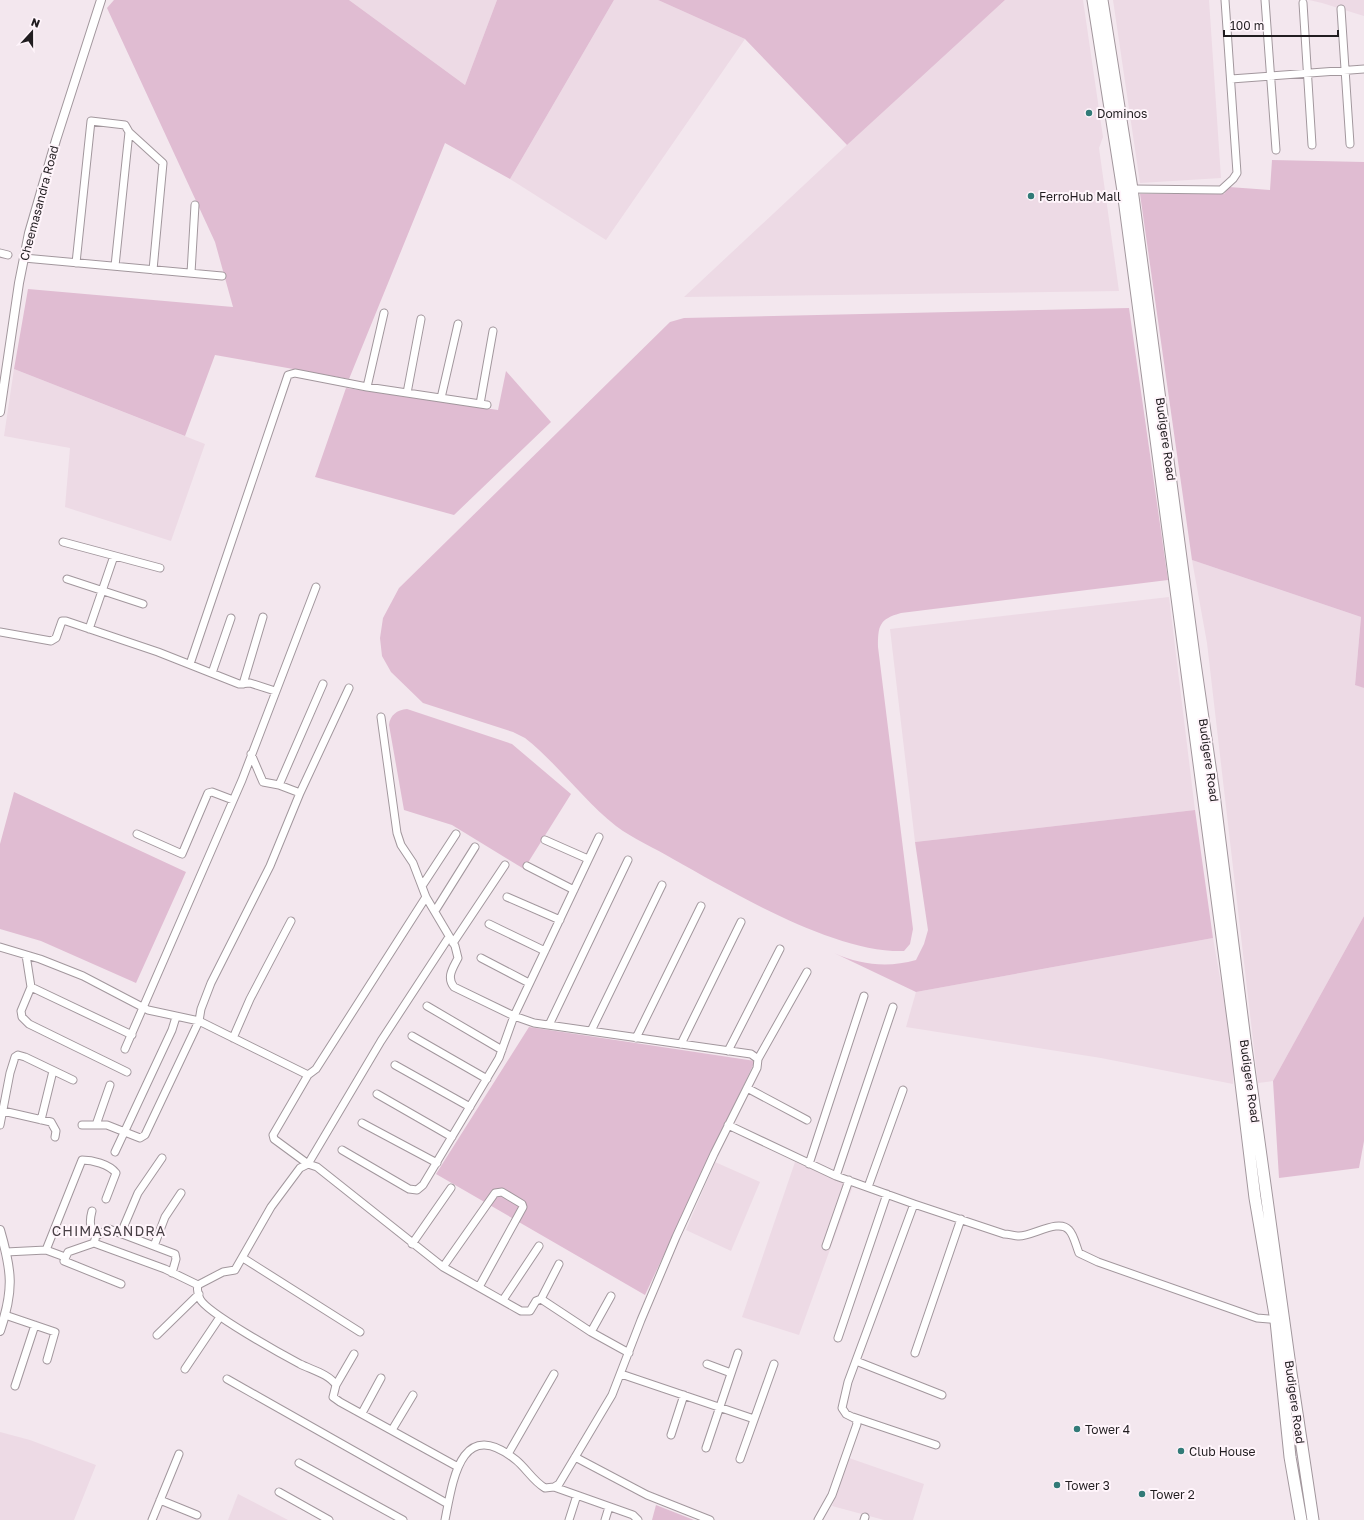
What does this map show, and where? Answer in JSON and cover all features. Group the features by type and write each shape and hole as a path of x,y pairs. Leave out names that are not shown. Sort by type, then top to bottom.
{"main road":[{"name":"Budigere Road","path":"1093,0 1123,192 1236,1042 1255,1198 1280,1320 1313,1520"},
{"name":"Budigere Road","path":"1102,0 1132,189 1194,656 1214,794 1280,1320 1290,1458 1300,1520"}],"street":[{"name":"Cheemasandra Road","path":"0,412 29,233 54,145 101,0"},
{"path":"1132,189 1221,190 1233,179 1236,173 1226,0"},
{"path":"1264,0 1276,150"},
{"path":"1303,3 1312,145"},
{"path":"1342,9 1350,144"},
{"path":"1230,79 1364,68"},
{"path":"76,263 91,121 125,125 129,132 163,163 153,270"},
{"path":"115,266 129,132"},
{"path":"191,273 195,205"},
{"path":"0,253 8,255"},
{"path":"24,258 222,276"},
{"path":"368,387 384,313"},
{"path":"407,393 421,319"},
{"path":"442,398 458,324"},
{"path":"190,664 288,375 295,373 368,387 484,404 493,331"},
{"path":"63,542 160,568"},
{"path":"89,629 114,556"},
{"path":"67,579 143,604"},
{"path":"126,1049 145,1008 233,800 316,586"},
{"path":"243,684 263,617"},
{"path":"212,673 231,618"},
{"path":"0,632 51,642 56,638 62,621 66,621 243,684 250,683 275,691"},
{"path":"279,785 323,684"},
{"path":"82,1124 107,1125 140,1138 145,1135 199,1021 201,1010 211,983 270,866 300,793 349,688"},
{"path":"381,717 397,833 401,845 413,863 426,897 451,940 458,958 450,975 450,979 454,987 514,1016 534,1023 751,1054 758,1059"},
{"path":"251,754 263,782 279,785 300,793"},
{"path":"137,834 182,854 208,793 212,792 233,800"},
{"path":"422,886 456,834"},
{"path":"342,1150 409,1189 417,1190 423,1185 487,1079 502,1050 514,1016 599,837"},
{"path":"545,840 588,859"},
{"path":"435,911 475,847"},
{"path":"549,1025 628,860"},
{"path":"198,1285 223,1272 235,1270 271,1207 300,1168 308,1164 381,1041 505,865"},
{"path":"528,866 574,890"},
{"path":"591,1031 662,885"},
{"path":"426,897 316,1069 308,1075 273,1135 274,1139 308,1164 317,1167 412,1244 443,1267 521,1311 526,1312 541,1299 559,1264"},
{"path":"507,897 560,920"},
{"path":"636,1038 701,906"},
{"path":"233,1038 250,999 291,921"},
{"path":"681,1044 742,922"},
{"path":"489,924 545,951"},
{"path":"0,947 83,976 156,1013 199,1021 308,1075"},
{"path":"728,1051 780,949"},
{"path":"26,955 31,987 21,1012 22,1017 30,1024 127,1072"},
{"path":"481,958 530,983"},
{"path":"445,1520 458,1467 465,1454 478,1445 489,1445 508,1454 521,1464 542,1487 554,1487 559,1484 612,1395 676,1237 728,1125 757,1068 758,1059 808,972"},
{"path":"31,987 132,1035"},
{"path":"809,1164 864,996"},
{"path":"427,1006 502,1050"},
{"path":"836,1176 892,1007"},
{"path":"115,1152 172,1030 176,1017"},
{"path":"412,1036 487,1079"},
{"path":"0,1125 10,1073 15,1057 18,1055 26,1057 73,1080"},
{"path":"395,1066 470,1107"},
{"path":"41,1120 53,1071"},
{"path":"96,1125 110,1085"},
{"path":"747,1088 807,1120"},
{"path":"868,1187 903,1090"},
{"path":"377,1094 452,1137"},
{"path":"3,1112 50,1122 54,1125 56,1131 55,1137"},
{"path":"362,1123 437,1163"},
{"path":"728,1125 836,1176 1004,1234 1020,1236 1039,1232 1055,1225 1064,1226 1070,1230 1079,1253 1098,1262 1257,1318 1280,1320"},
{"path":"121,1233 138,1193 162,1158"},
{"path":"46,1250 82,1160 90,1160 113,1169 116,1173 106,1199"},
{"path":"826,1246 849,1180"},
{"path":"412,1244 451,1188"},
{"path":"443,1267 495,1193 502,1192 523,1207 479,1287"},
{"path":"154,1246 165,1217 181,1193"},
{"path":"838,1338 887,1194"},
{"path":"818,1520 832,1495 857,1422 844,1411 842,1405 856,1361 914,1204"},
{"path":"92,1211 89,1220 95,1240 172,1272 198,1285"},
{"path":"915,1353 961,1219"},
{"path":"122,1284 64,1261 65,1257 70,1250 95,1240 109,1229 176,1256 172,1272"},
{"path":"0,1233 6,1252 11,1284 8,1307 0,1331"},
{"path":"503,1300 539,1246"},
{"path":"6,1252 46,1250 65,1257"},
{"path":"243,1258 360,1332"},
{"path":"198,1285 200,1300 220,1317 297,1362 332,1379 336,1385"},
{"path":"157,1335 199,1294"},
{"path":"591,1332 611,1296"},
{"path":"541,1299 591,1332 628,1353"},
{"path":"5,1315 55,1332 47,1360"},
{"path":"185,1368 220,1317"},
{"path":"15,1386 34,1325"},
{"path":"706,1448 738,1352"},
{"path":"354,1354 336,1385 333,1397 458,1467"},
{"path":"856,1361 942,1396"},
{"path":"707,1364 731,1373"},
{"path":"740,1459 774,1364"},
{"path":"508,1454 554,1374"},
{"path":"621,1374 754,1419"},
{"path":"362,1413 380,1378"},
{"path":"227,1379 448,1504"},
{"path":"392,1430 413,1395"},
{"path":"671,1436 684,1396"},
{"path":"850,1416 936,1445"},
{"path":"152,1520 179,1454"},
{"path":"574,1457 647,1495 710,1520"},
{"path":"299,1463 403,1520"},
{"path":"554,1487 633,1515 638,1520"},
{"path":"279,1492 329,1520"},
{"path":"569,1520 577,1495"},
{"path":"160,1500 197,1515"},
{"path":"605,1520 609,1507"}],"shaded area":[{"path":"114,0 349,0 465,85 497,0 614,0 510,179 445,143 349,379 215,355 185,436 14,369 28,289 233,307 215,242 107,8"},
{"path":"349,0 497,0 465,85"},
{"path":"614,0 658,0 745,39 606,240 510,179"},
{"path":"658,0 1005,0 847,145 745,39"},
{"path":"1005,0 1083,0 1103,137 1099,148 1119,291 684,297 927,70"},
{"path":"1113,0 1209,0 1221,178 1140,183"},
{"path":"1309,0 1364,0 1364,16 1322,3"},
{"path":"1272,160 1364,162 1364,688 1355,685 1361,617 1192,560 1140,194 1224,194 1229,187 1270,190"},
{"path":"1129,308 1168,580 901,613 888,618 881,624 879,629 878,647 913,929 910,944 904,951 876,949 816,932 754,904 637,839 623,831 604,816 537,748 525,738 513,732 423,703 391,672 382,656 380,638 383,618 399,588 670,322 684,318"},
{"path":"14,369 205,444 171,541 65,507 70,448 4,436"},
{"path":"506,371 551,422 454,515 315,477 346,388 498,410"},
{"path":"1192,560 1361,617 1355,684 1364,688 1364,916 1273,1081 1258,1083 1207,643"},
{"path":"1169,597 1195,810 915,842 890,629"},
{"path":"407,709 512,744 571,794 524,869 452,825 404,810 389,725 392,716"},
{"path":"14,792 186,872 136,983 41,941 0,929 0,844"},
{"path":"1195,810 1213,938 916,992 834,953 864,963 875,964 895,964 916,960 924,944 928,930 915,842"},
{"path":"1364,916 1364,1141 1359,1168 1279,1178 1273,1081"},
{"path":"1213,938 1231,1040 1234,1041 1233,1084 1101,1058 906,1027 916,992"},
{"path":"529,1027 755,1061 645,1295 436,1174"},
{"path":"715,1162 760,1182 731,1251 686,1230"},
{"path":"795,1162 853,1186 799,1335 742,1317"},
{"path":"0,1432 30,1440 96,1465 74,1520 0,1520"},
{"path":"849,1458 924,1484 913,1520 884,1520 832,1506"},
{"path":"238,1494 288,1520 228,1520"},
{"path":"656,1505 694,1520 652,1520"}],"place":[{"name":"Dominos","path":"1089,113"},
{"name":"FerroHub Mall","path":"1031,196"},
{"name":"Tower 4","path":"1077,1429"},
{"name":"Club House","path":"1181,1451"},
{"name":"Tower 3","path":"1057,1485"},
{"name":"Tower 2","path":"1142,1494"}],"district":[{"name":"CHIMASANDRA","path":"109,1230"}]}
